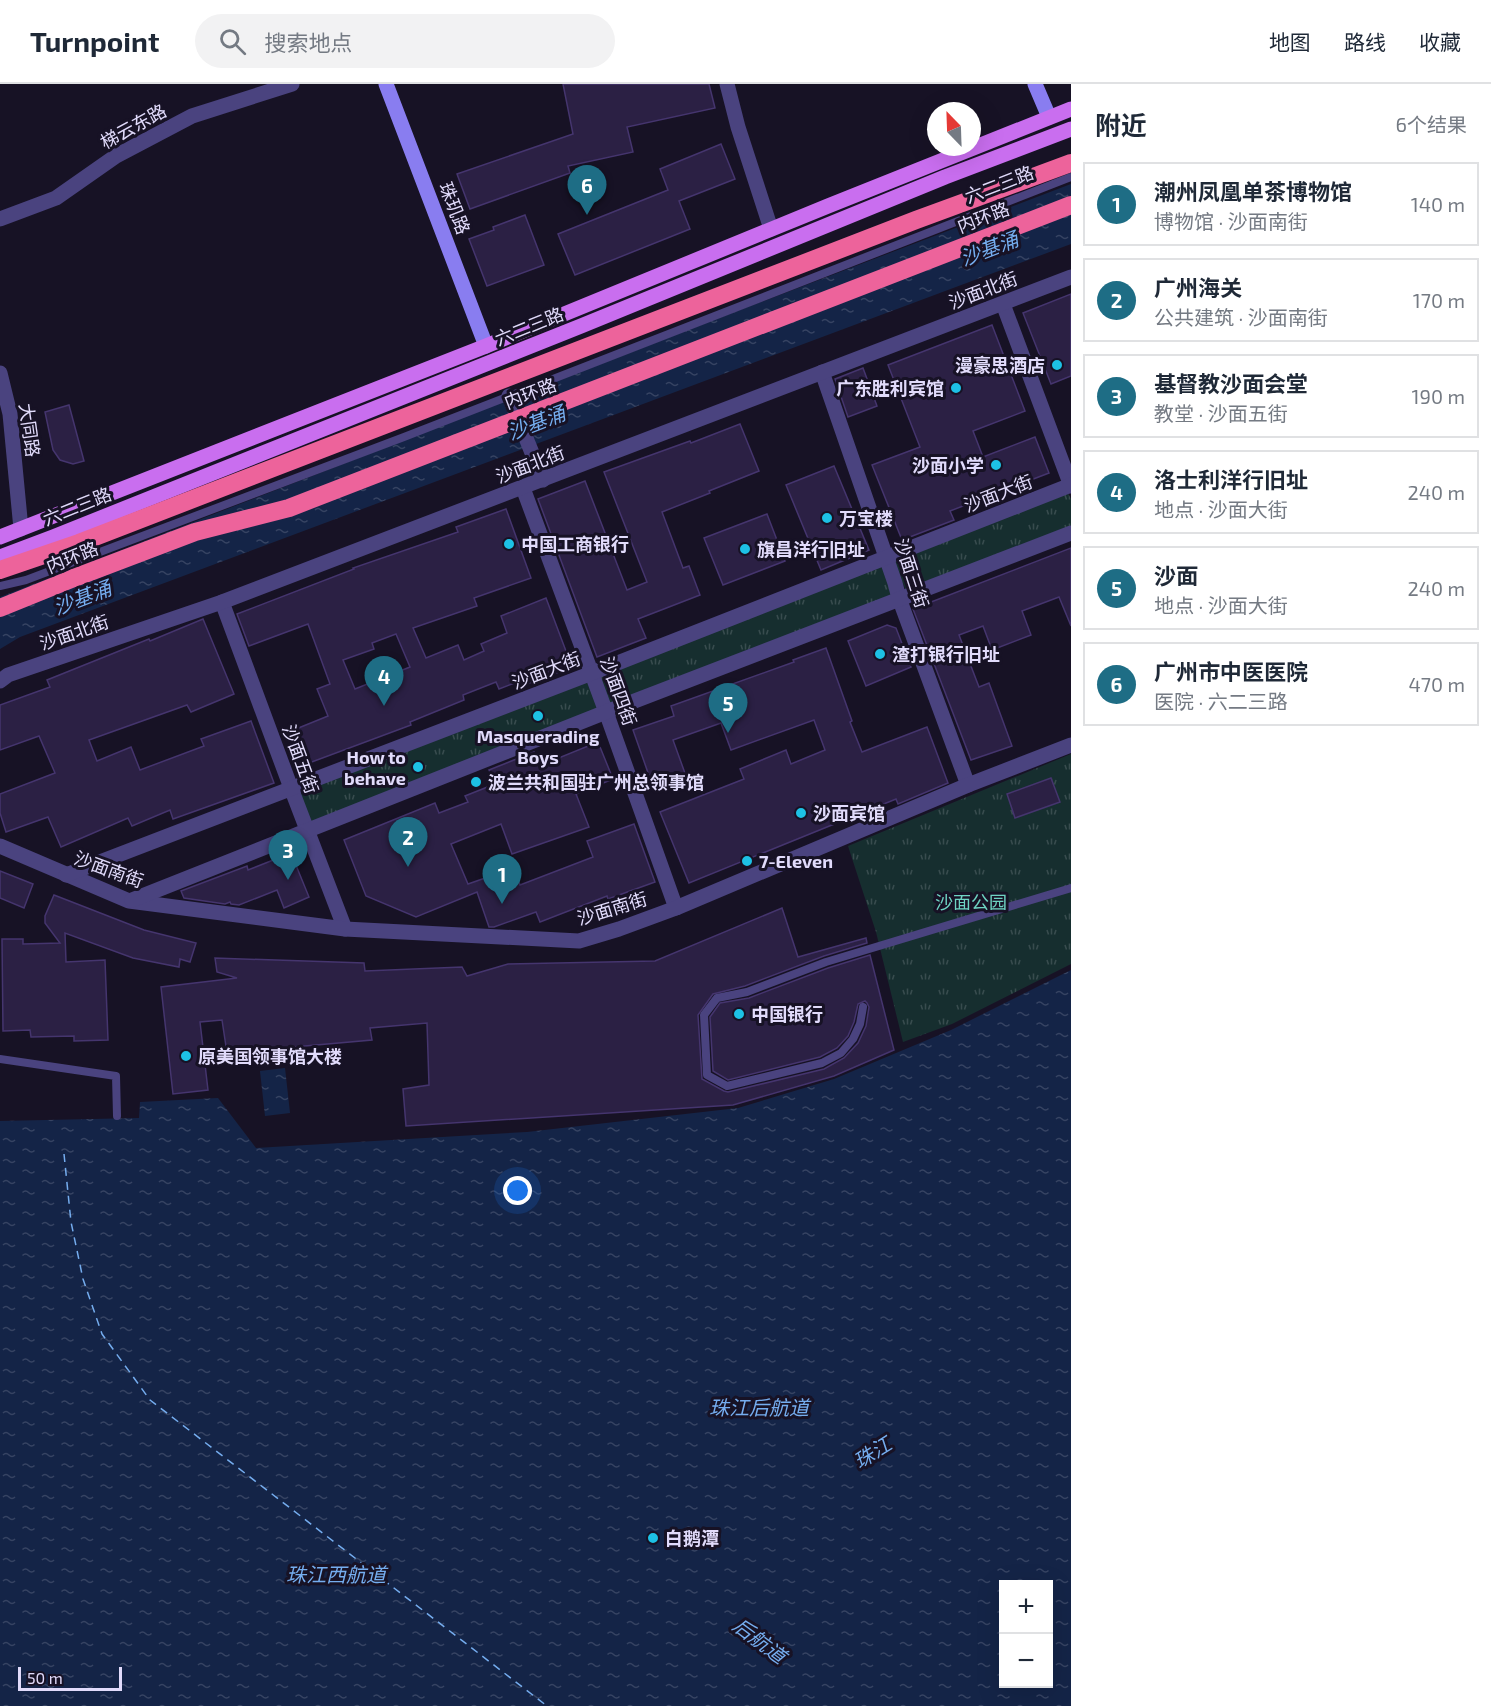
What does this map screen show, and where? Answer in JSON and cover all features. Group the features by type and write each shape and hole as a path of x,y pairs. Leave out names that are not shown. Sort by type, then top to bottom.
{"highway":[{"path":"916,220 1071,151"},
{"path":"916,220 1071,163"},
{"name":"内环路","path":"0,608 195,532 289,508 1071,205"},
{"name":"内环路","path":"0,570 79,543 916,220"}],"main road":[{"name":"六二三路","path":"0,537 486,346 1071,109"},
{"name":"六二三路","path":"0,557 581,326 945,177 1071,129"}],"street":[{"name":"梯云东路","path":"0,219 56,198 116,156 192,116 292,84"},
{"name":"珠玑路","path":"386,84 486,346"},
{"path":"728,84 738,127 771,229"},
{"path":"1035,84 1049,117"},
{"name":"沙面北街","path":"0,681 8,675 222,603 1071,277"},
{"path":"1003,304 1071,486"},
{"name":"大同路","path":"0,373 10,414 21,529"},
{"name":"沙面三街","path":"822,373 899,598 968,786"},
{"path":"510,397 543,480"},
{"name":"沙面大街","path":"66,875 1071,486"},
{"name":"沙面四街","path":"523,488 676,908"},
{"path":"129,901 606,712 1071,533"},
{"name":"沙面五街","path":"222,603 345,929"},
{"name":"沙面南街","path":"0,846 129,901 345,929 579,941 676,908 1071,745"}],"lane":[{"name":"六二三路","path":"0,586 26,580 153,533 510,397 1071,177"},
{"path":"863,1006 860,1024 853,1039 840,1053 822,1063 727,1086 707,1075 704,1015 717,998 747,992 826,962 1071,888"},
{"path":"0,1059 116,1076 117,1116"}],"green space":[{"path":"1067,491 1071,499 1071,529 906,591 893,558"},
{"path":"881,564 893,595 608,705 596,676"},
{"path":"589,679 601,708 311,823 298,788"},
{"name":"沙面公园","path":"1071,754 1071,964 952,1024 903,1042 876,932 848,846"}],"water":[{"name":"沙基涌","path":"1071,184 1071,244 20,637 0,649 0,597"},
{"name":"珠江后航道","path":"1071,970 1071,1706 0,1706 0,1121 139,1118 140,1102 218,1098 256,1148 527,1132 738,1108 834,1079 951,1030"},
{"path":"285,1068 290,1113 265,1116 260,1071"}],"building":[{"path":"563,84 709,84 715,108 627,127 633,152 568,166 570,173 470,209 457,174 573,134"},
{"path":"721,144 735,179 679,201 690,229 575,275 558,234 668,190 660,169"},
{"path":"525,215 544,265 487,286 469,239"},
{"path":"1071,294 1071,376 1051,384 1023,313"},
{"path":"992,325 1025,411 973,431 983,457 1035,437 1049,473 950,511 954,520 902,540 872,465 920,447 888,365"},
{"path":"863,368 877,406 848,417 835,379"},
{"path":"69,405 84,461 73,464 60,460 53,450 45,412"},
{"path":"740,424 759,471 662,512 683,568 689,566 700,595 638,619 646,638 597,657 538,499 585,481 627,590 647,582 604,472"},
{"name":"万宝楼","path":"834,466 869,550 821,570 786,485"},
{"path":"506,509 531,578 474,598 477,606 413,628 426,658 458,645 464,660 484,651 481,644 507,633 501,616 546,598 572,667 527,684 525,679 499,689 496,682 463,695 464,700 410,722 411,725 309,763 296,729 328,716 317,689 330,684 308,624 249,646 237,614 353,568 458,532 456,527","holes":["396,634 410,667 355,689 343,660 374,649 372,643"]},
{"name":"旗昌洋行旧址","path":"767,514 785,561 723,585 704,538"},
{"path":"1071,548 1071,626 1059,597 1022,611 1031,635 992,650 983,626 959,635 979,687 989,683 1012,746 971,760 913,609"},
{"path":"203,619 234,694 191,712 187,705 89,740 97,761 131,747 140,770 204,746 201,739 251,721 274,783 173,819 170,810 132,826 128,818 61,847 48,817 6,832 0,813 0,794 55,773 39,736 0,750 0,705 50,687 47,680"},
{"name":"渣打银行旧址","path":"887,625 896,628 911,667 866,686 848,641"},
{"path":"826,648 862,752 927,727 948,783 898,804 896,799 689,883 660,812 744,779 740,769 786,750 791,764 825,750 814,720 731,750 721,723 673,740 686,776 653,787 633,730 674,716 671,706 794,662 793,660"},
{"path":"598,742 613,779 576,794 589,827 512,854 501,824 451,844 468,884 514,868 520,885 593,857 587,841 634,824 655,882 608,899 607,896 540,922 536,912 494,927 489,927 477,892 416,917 366,896 344,840 435,803 439,813 468,802 465,796 495,784 489,770 534,752 539,766"},
{"path":"1051,778 1060,802 1015,818 1007,794"},
{"path":"291,853 309,897 284,908 277,890 239,905 230,902 225,904 184,898 181,891 247,866 248,870"},
{"path":"0,871 33,884 24,908 0,898"},
{"path":"54,895 144,930 196,943 190,962 180,959 179,967 133,958 65,933 66,962 105,960 108,1040 74,1041 74,1036 31,1037 30,1030 3,1031 2,939 23,939 23,944 60,943 45,923 45,916"},
{"path":"782,908 798,957 866,938 867,943 824,956 745,986 713,994 698,1015 702,1079 728,1092 824,1069 844,1058 858,1043 866,1026 869,1007 865,1001 858,1004 848,1036 837,1048 820,1057 728,1080 713,1071 710,1017 720,1003 749,998 828,968 870,955 894,1050 834,1076 733,1105 406,1126 403,1089 429,1085 427,1023 370,1028 372,1040 227,1053 222,1020 200,1022 208,1090 173,1094 161,987 237,978 217,972 215,958 364,963 365,971 462,967 467,976 508,964 655,961"}],"ferry route":[{"path":"64,1154 71,1222 83,1279 102,1334 150,1400 547,1706"}],"place":[{"name":"广州市中医医院","path":"587,215"},
{"name":"漫豪思酒店","path":"1057,365"},
{"name":"广东胜利宾馆","path":"956,388"},
{"name":"沙面小学","path":"996,465"},
{"name":"万宝楼","path":"827,518"},
{"name":"中国工商银行","path":"509,544"},
{"name":"旗昌洋行旧址","path":"745,549"},
{"name":"渣打银行旧址","path":"880,654"},
{"name":"洛士利洋行旧址","path":"384,706"},
{"name":"Masquerading Boys","path":"538,716"},
{"name":"沙面","path":"728,733"},
{"name":"How to behave","path":"418,767"},
{"name":"波兰共和国驻广州总领事馆","path":"476,782"},
{"name":"沙面宾馆","path":"801,813"},
{"name":"7-Eleven","path":"747,861"},
{"name":"广州海关","path":"408,867"},
{"name":"基督教沙面会堂","path":"288,880"},
{"name":"潮州凤凰单茶博物馆","path":"502,904"},
{"name":"中国银行","path":"739,1014"},
{"name":"原美国领事馆大楼","path":"186,1056"},
{"name":"白鹅潭","path":"653,1538"}],"water label":[{"name":"珠江","path":"872,1452"},
{"name":"珠江西航道","path":"336,1574"},
{"name":"后航道","path":"760,1640"}]}
